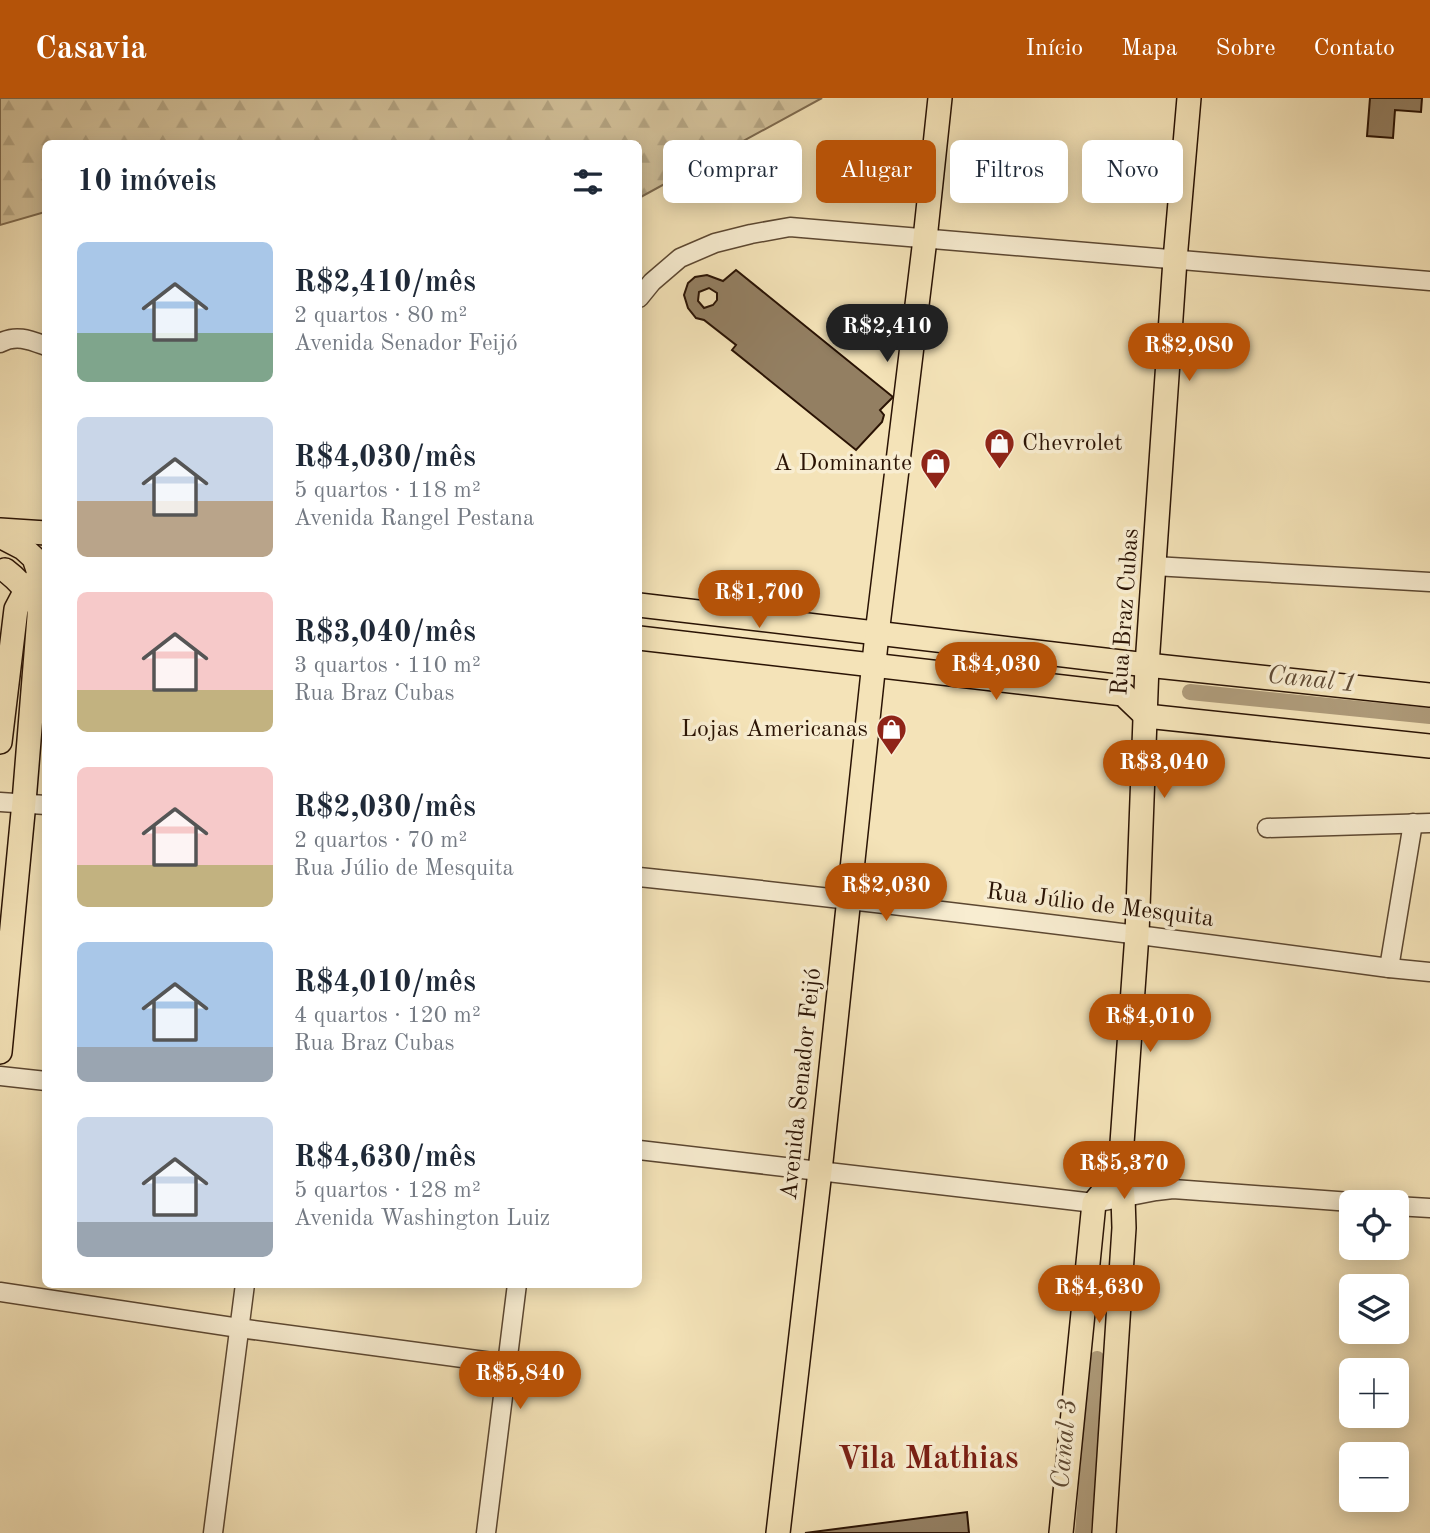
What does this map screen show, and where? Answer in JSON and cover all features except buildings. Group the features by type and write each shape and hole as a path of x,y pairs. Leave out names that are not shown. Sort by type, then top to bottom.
{"main road":[{"name":"Avenida Senador Feijó","path":"778,1533 820,1171 873,666 940,98"},
{"name":"Rua Braz Cubas","path":"1104,1533 1124,1228 1120,1171 1136,934 1147,665 1189,98"},
{"path":"0,530 42,533"},
{"path":"0,536 23,548 37,550"},
{"path":"3,572 37,550"},
{"path":"0,1052 35,803 39,617 37,550"},
{"path":"3,572 16,578 37,579"},
{"path":"0,742 4,657 16,609 37,579"},
{"path":"642,605 1147,665 1430,695"},
{"path":"642,638 1123,694 1146,716 1430,746"},
{"path":"1061,1533 1094,1203 1120,1171"},
{"path":"1082,1317 1090,1326 1100,1330 1118,1321"},
{"path":"1078,1354 1097,1346 1108,1350 1115,1357"}],"street":[{"path":"642,294 680,258 715,243 751,233 790,227 1430,281"},
{"path":"0,343 20,337 42,345"},
{"path":"1154,566 1430,582"},
{"path":"0,802 35,803"},
{"path":"1267,828 1421,823 1389,968"},
{"name":"Rua Júlio de Mesquita","path":"642,877 849,899 1430,972"},
{"path":"0,1076 42,1081"},
{"path":"642,1150 1094,1203 1173,1189 1339,1201"},
{"path":"1409,1207 1430,1209"},
{"path":"213,1533 244,1288"},
{"path":"486,1533 516,1288"},
{"path":"0,1292 507,1364"}],"green space":[{"path":"0,98 822,98 745,140 663,140 663,185 642,196 642,140 42,140 42,213 0,225"}],"waterway":[{"name":"Canal 1","path":"1190,692 1430,716"},
{"name":"Canal 3","path":"1083,1533 1097,1359"}],"place":[{"name":"Chevrolet","path":"999,471"},
{"name":"A Dominante","path":"935,491"},
{"name":"Lojas Americanas","path":"891,757"}],"district":[{"name":"Vila Mathias","path":"928,1460"}]}
